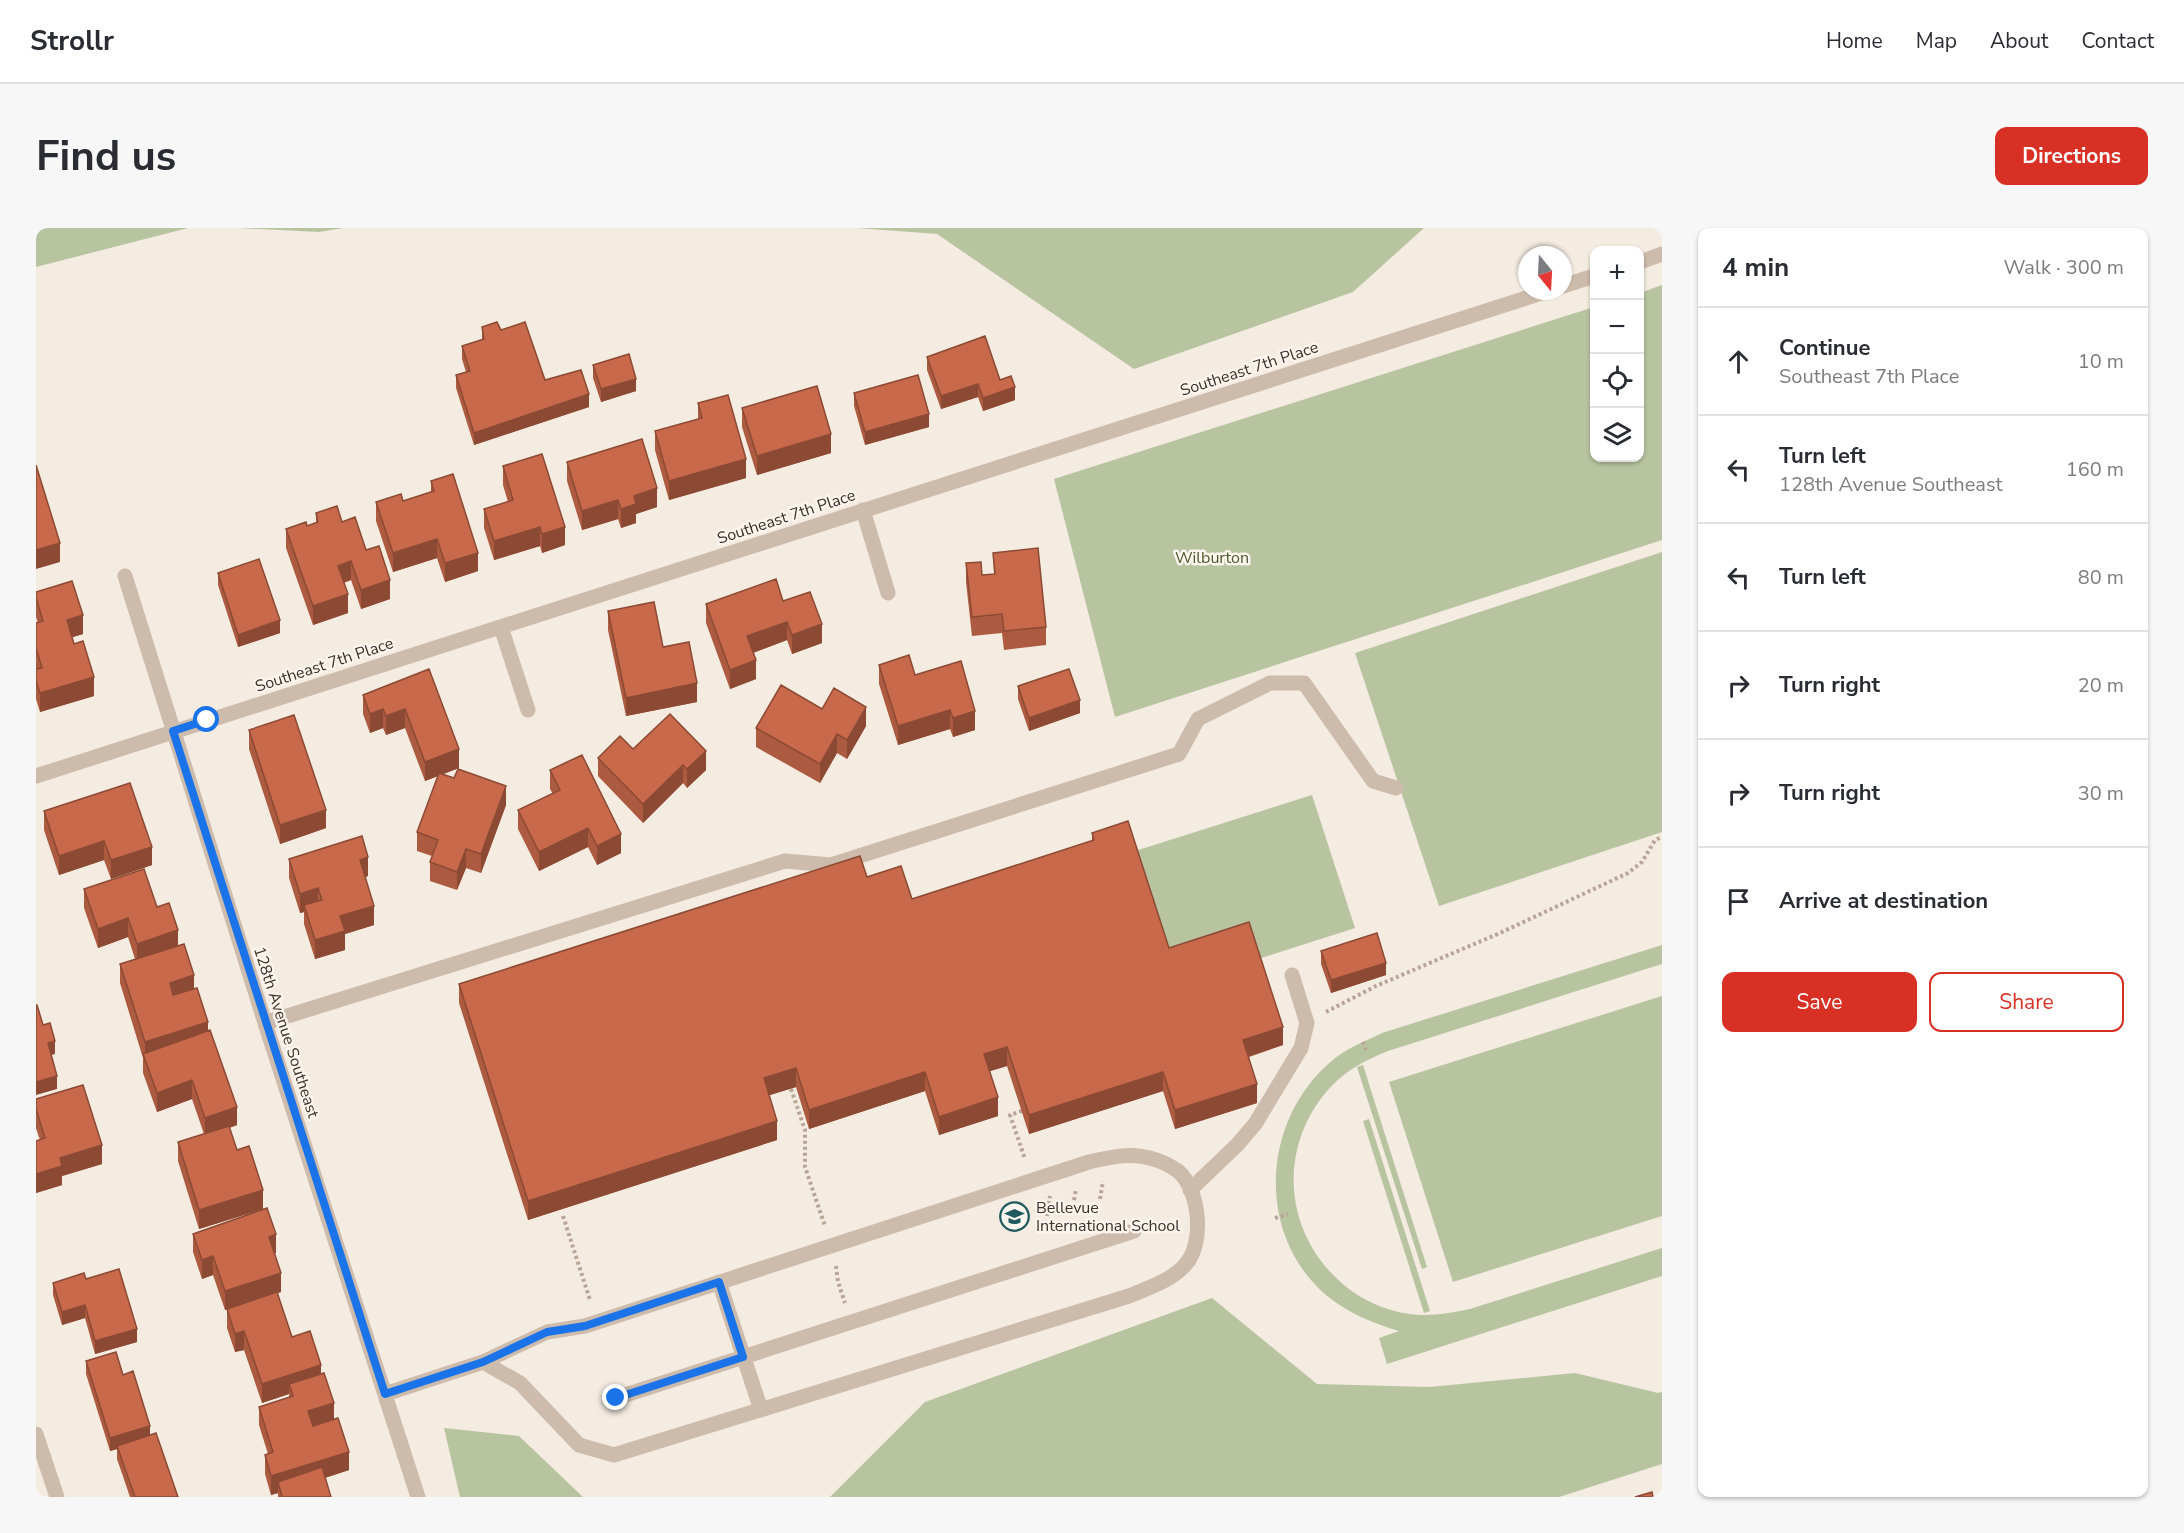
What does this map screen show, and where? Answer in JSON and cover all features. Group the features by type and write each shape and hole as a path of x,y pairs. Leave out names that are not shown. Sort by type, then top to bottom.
{"street":[{"path":"1644,261 1662,254"},
{"path":"1572,283 1590,277"},
{"name":"Southeast 7th Place","path":"36,776 1520,300"},
{"path":"862,510 888,592"},
{"name":"128th Avenue Southeast","path":"124,576 418,1497"},
{"path":"501,627 528,710"},
{"path":"266,1023 785,861 831,865 1179,754 1198,719 1270,683 1304,683 1373,781 1396,788"},
{"path":"1190,1190 1237,1145 1255,1124 1301,1048 1307,1023 1292,975"},
{"path":"385,1394 483,1362 547,1332 585,1326 1089,1162 1127,1154 1155,1159 1179,1172 1190,1190 1198,1214 1198,1239 1186,1264 1164,1281 1129,1296 615,1455 579,1445 520,1383 483,1362"},
{"path":"616,1398 1134,1232"},
{"path":"719,1282 761,1410"},
{"path":"36,1434 57,1497"}],"path":[{"path":"1307,1023 1336,1005 1376,986 1500,933 1628,873 1642,862 1655,840 1662,837"},
{"path":"1363,1042 1366,1050"},
{"path":"791,1089 805,1130 805,1167 826,1230"},
{"path":"1022,1111 1010,1114 1025,1159"},
{"path":"1100,1198 1104,1176"},
{"path":"1073,1206 1077,1185"},
{"path":"1047,1216 1050,1194"},
{"path":"1275,1218 1288,1214"},
{"path":"563,1216 590,1300"},
{"path":"836,1263 838,1282 846,1308"}],"green space":[{"path":"36,228 188,228 36,267"},
{"path":"238,228 343,228 319,232"},
{"path":"857,228 1424,228 1353,292 1134,369 937,234"},
{"name":"Wilburton","path":"1662,285 1662,540 1115,717 1054,479 1590,308 1590,462 1644,462 1644,292"},
{"path":"1662,552 1662,832 1439,906 1355,653"},
{"path":"1312,795 1355,928 1255,960 1169,967 1132,852"},
{"path":"1662,945 1662,964 1371,1058 1347,1072 1333,1084 1310,1115 1300,1141 1294,1168 1294,1194 1300,1221 1311,1246 1328,1269 1357,1295 1385,1308 1425,1315 1470,1309 1662,1248 1662,1276 1387,1364 1379,1338 1399,1331 1361,1317 1326,1295 1303,1269 1287,1240 1278,1208 1276,1176 1281,1143 1292,1112 1310,1083 1334,1059 1382,1033"},
{"path":"1662,996 1662,1216 1453,1282 1389,1082"},
{"path":"1363,1065 1427,1267 1422,1269 1357,1067"},
{"path":"1369,1119 1430,1311 1424,1313 1363,1121"},
{"path":"1212,1298 1317,1384 1429,1387 1575,1373 1658,1393 1662,1392 1662,1464 1559,1497 830,1497 925,1402"},
{"path":"444,1428 519,1436 583,1497 460,1497"}],"building":[{"path":"497,322 501,330 525,322 545,380 581,370 589,394 474,433 456,375 470,371 462,346 484,339 482,327"},
{"path":"985,336 1000,380 1011,376 1015,387 983,398 978,384 941,396 927,357"},
{"path":"629,354 636,379 601,389 593,365"},
{"path":"918,375 929,414 865,432 854,393"},
{"path":"817,386 831,434 757,456 742,408"},
{"path":"728,395 746,459 669,481 655,431 702,418 698,403"},
{"path":"642,439 657,488 634,496 636,504 621,509 618,500 582,511 567,462"},
{"path":"542,454 565,527 542,534 540,527 494,541 484,509 513,500 503,466"},
{"path":"36,465 60,543 36,550"},
{"path":"453,474 478,553 445,563 437,539 393,553 376,502 401,494 403,501 434,491 431,481"},
{"path":"337,506 342,522 355,517 366,550 379,546 390,580 361,590 351,561 338,566 348,594 313,606 286,529 306,522 307,526 318,522 316,513"},
{"path":"1038,548 1046,627 1004,631 1002,614 972,617 966,563 981,562 982,575 995,574 993,553"},
{"path":"259,559 280,620 238,635 218,573"},
{"path":"776,579 783,601 810,592 822,624 792,635 787,622 747,636 756,660 730,670 706,604"},
{"path":"72,581 83,615 67,620 74,644 83,641 94,677 40,693 36,681 36,669 42,668 36,648 36,623 43,621 36,592"},
{"path":"654,602 663,647 689,642 697,683 626,698 608,611"},
{"path":"909,655 915,675 961,661 975,711 953,718 950,710 898,726 879,665"},
{"path":"429,669 459,749 425,762 405,709 386,716 383,709 370,714 363,695"},
{"path":"1069,669 1080,700 1029,718 1018,686"},
{"path":"781,685 822,709 834,688 866,707 847,740 837,734 820,764 756,728"},
{"path":"670,714 706,751 687,769 683,765 643,804 598,758 620,736 633,749"},
{"path":"294,715 326,810 280,825 249,730"},
{"path":"582,755 621,834 597,846 588,828 539,852 518,810 560,790 550,770"},
{"path":"458,769 506,786 481,854 466,849 457,872 430,862 438,840 417,832 439,773 454,778"},
{"path":"130,783 152,847 111,860 104,841 59,856 44,811"},
{"path":"1128,821 1169,948 1249,922 1283,1027 1243,1040 1257,1084 1175,1110 1163,1072 1029,1115 1007,1047 984,1054 998,1097 939,1117 925,1072 809,1110 796,1068 764,1078 777,1121 528,1201 459,984 860,856 867,877 901,866 912,899 1094,840 1092,833"},
{"path":"362,836 368,857 360,860 374,906 340,916 345,931 315,940 304,905 322,900 318,888 300,894 289,859"},
{"path":"144,869 157,907 169,903 178,930 137,944 128,918 98,929 84,889"},
{"path":"1377,933 1386,963 1331,980 1321,951"},
{"path":"184,944 194,975 170,983 173,995 197,988 208,1022 145,1042 120,964"},
{"path":"36,1005 43,1025 50,1023 55,1041 48,1043 57,1076 36,1082"},
{"path":"210,1030 237,1107 205,1118 192,1080 157,1093 143,1054"},
{"path":"83,1085 102,1145 60,1158 62,1166 36,1174 36,1141 45,1138 36,1109 36,1099"},
{"path":"229,1126 237,1150 249,1146 263,1190 199,1210 178,1142"},
{"path":"267,1208 276,1234 269,1237 281,1273 225,1291 213,1256 202,1260 193,1234"},
{"path":"119,1269 137,1329 95,1341 85,1305 62,1312 53,1283 84,1273 86,1279"},
{"path":"277,1292 292,1337 310,1331 321,1365 262,1384 244,1331 235,1334 227,1309"},
{"path":"116,1352 123,1375 133,1371 150,1426 110,1438 86,1361"},
{"path":"324,1373 334,1403 308,1411 313,1426 338,1418 349,1452 271,1476 265,1455 273,1452 259,1407 293,1396 289,1384"},
{"path":"156,1433 178,1497 135,1497 117,1446"},
{"path":"322,1467 331,1497 282,1497 278,1482"},
{"path":"1652,1492 1653,1497 1635,1497"}],"place":[{"name":"Bellevue International School","path":"1015,1216"}],"route":[{"path":"207,720 173,731 385,1394 483,1362 547,1332 585,1326 719,1282 743,1357 616,1398"}]}
